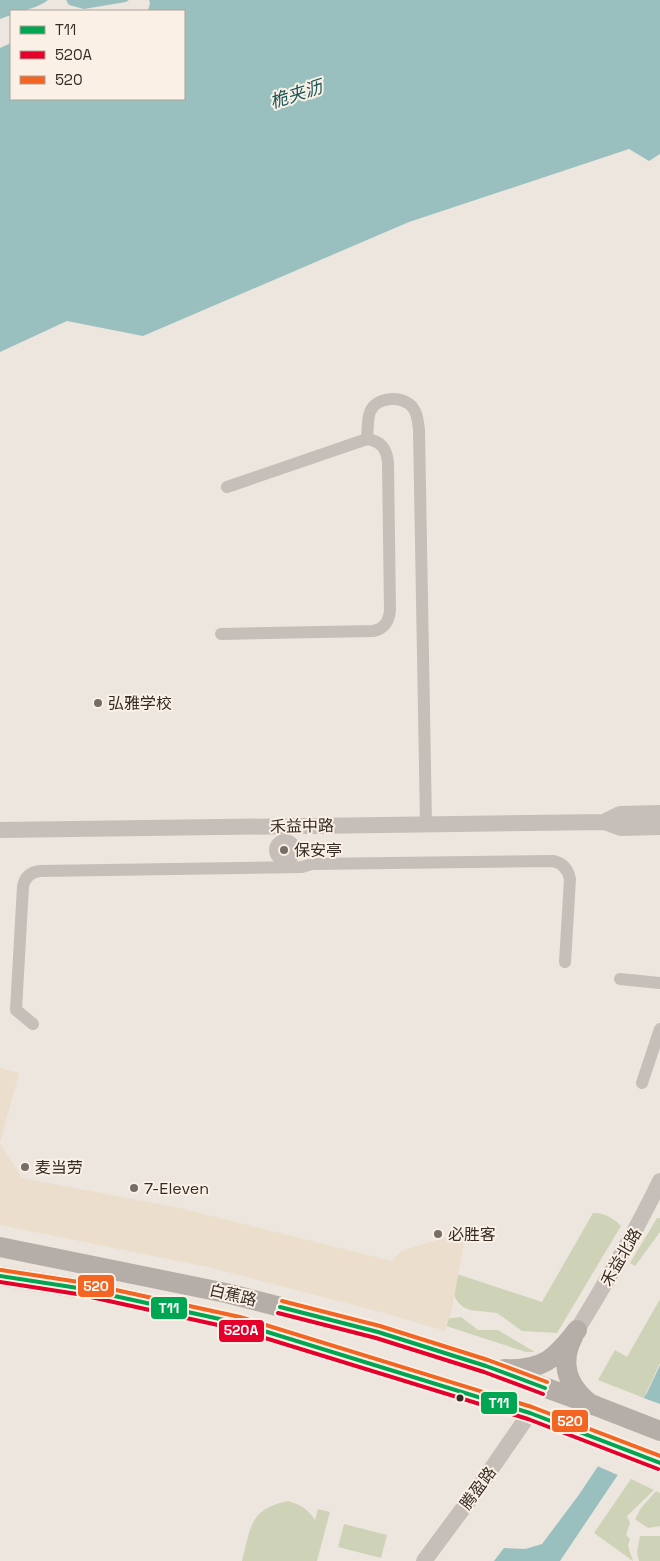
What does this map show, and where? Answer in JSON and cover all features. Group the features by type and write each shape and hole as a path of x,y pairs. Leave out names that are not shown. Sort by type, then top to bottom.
{"main road":[{"name":"白蕉路","path":"0,1247 226,1293 378,1332 486,1366 660,1431"},
{"name":"白蕉路","path":"0,1276 78,1288 238,1323 530,1413 655,1461"},
{"path":"486,1366 519,1370 536,1367 547,1361 567,1343 577,1330"},
{"path":"577,1330 570,1342 567,1354 566,1367 568,1377 580,1395 596,1406"}],"street":[{"path":"367,439 370,412 380,402 397,399 408,402 414,408 418,417 419,430 426,824"},
{"path":"221,634 368,632 384,626 390,610 388,458 383,446 376,441 367,439 227,487"},
{"name":"禾益中路","path":"604,822 620,814 660,813"},
{"name":"禾益中路","path":"0,830 285,833 426,824 604,822 621,828 660,828"},
{"path":"284,863 274,850 285,833"},
{"path":"33,1024 16,1010 22,889 25,879 33,872 40,870 284,863 302,867 312,864 550,860 566,868 570,879 565,962"},
{"path":"620,979 660,983"},
{"path":"642,1083 660,1029"},
{"name":"禾益北路","path":"577,1330 610,1278 660,1181"},
{"name":"腾盈路","path":"424,1561 476,1492 530,1413"}],"green space":[{"path":"593,1213 601,1213 608,1216 621,1226 557,1333 522,1331 497,1313 470,1310 463,1307 457,1301 454,1295 457,1274 542,1302"},
{"path":"657,1218 660,1218 660,1232 635,1266 630,1263"},
{"path":"660,1299 660,1363 644,1398 598,1380 615,1350 627,1357"},
{"path":"461,1317 478,1330 498,1330 535,1352 526,1352 446,1326 444,1319"},
{"path":"631,1479 654,1490 627,1516 630,1523 626,1535 630,1539 628,1546 633,1561 594,1533"},
{"path":"656,1491 660,1493 660,1526 648,1528 635,1519 641,1508"},
{"path":"288,1501 304,1508 315,1520 318,1509 330,1512 317,1561 242,1561 250,1529 254,1521 266,1509 275,1504"},
{"path":"344,1524 387,1535 381,1558 338,1547"},
{"path":"640,1536 660,1536 660,1561 639,1561 637,1552"}],"shaded area":[{"path":"0,1068 19,1073 0,1143"},
{"path":"0,1143 22,1178 180,1208 392,1261 401,1251 447,1237 448,1229 466,1232 452,1309 445,1331 208,1267 0,1225"}],"water":[{"path":"0,0 48,0 31,8 10,10 10,15 0,19"},
{"path":"66,0 129,0 84,9 69,5"},
{"name":"桅夹沥","path":"149,0 660,0 660,154 649,161 629,149 409,222 143,336 67,321 0,352 0,48 10,43 10,100 185,100 185,10 148,10"},
{"path":"660,1365 660,1412 560,1561 494,1561 504,1548 525,1549 542,1544 578,1496 647,1393"}],"pier":[{"path":"641,1397 660,1404 660,1417 620,1476 595,1465"}],"transit line":[{"name":"520","path":"1,1270 79,1282 240,1317 532,1407 660,1456"},
{"name":"T11","path":"0,1276 78,1288 238,1323 530,1413 660,1463"},
{"name":"520A","path":"0,1282 77,1294 236,1329 528,1419 658,1469"},
{"name":"520","path":"282,1301 380,1326 488,1360 547,1382"},
{"name":"T11","path":"280,1307 378,1332 486,1366 545,1388"},
{"name":"520A","path":"278,1313 376,1338 484,1372 543,1394"}],"place":[{"name":"弘雅学校","path":"98,703"},
{"name":"保安亭","path":"284,850"},
{"name":"麦当劳","path":"25,1167"},
{"name":"7-Eleven","path":"134,1188"},
{"name":"必胜客","path":"438,1234"}]}
